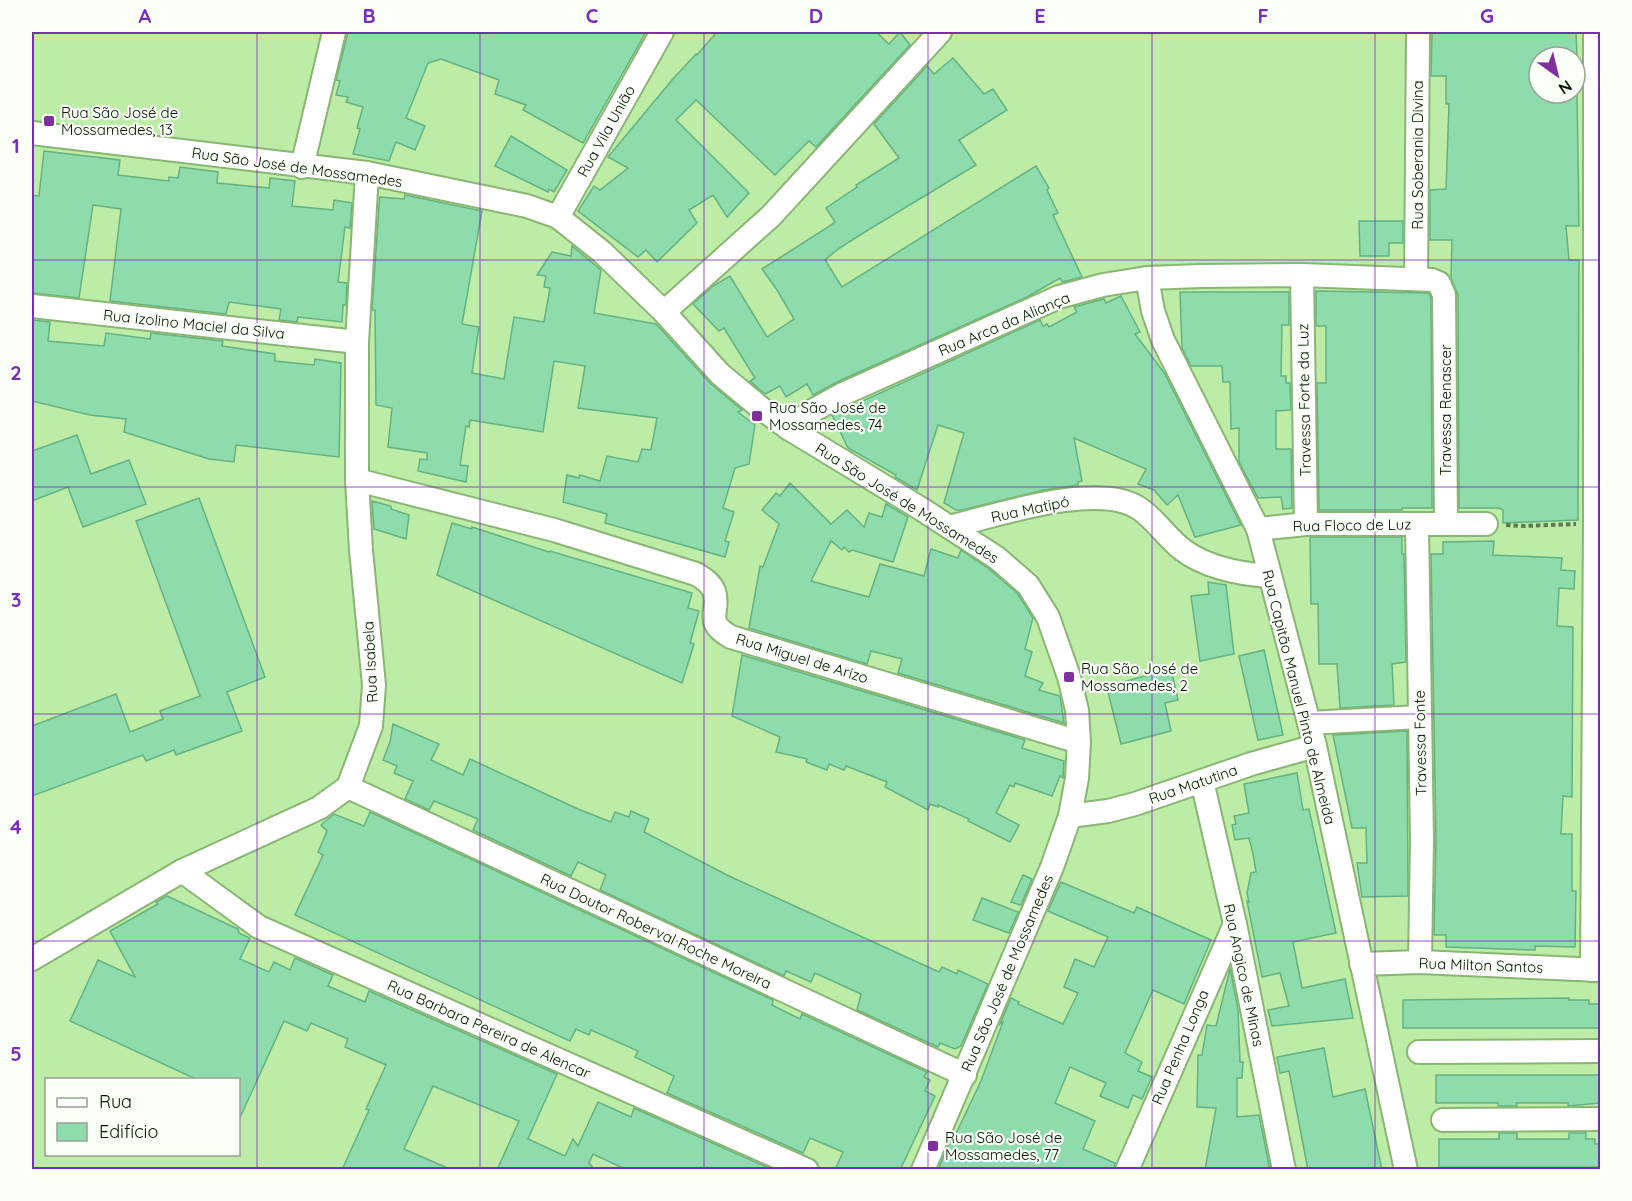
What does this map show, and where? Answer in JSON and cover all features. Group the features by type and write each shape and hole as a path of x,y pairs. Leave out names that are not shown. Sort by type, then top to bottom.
{"street":[{"path":"302,167 334,32"},
{"name":"Rua Vila União","path":"558,217 659,38 674,32"},
{"path":"664,312 771,216 940,32"},
{"name":"Rua Soberania Divina","path":"1416,279 1418,32"},
{"path":"1595,32 1598,523 1596,970"},
{"name":"Rua São José de Mossamedes","path":"32,134 367,173 527,206 558,217 602,252 664,312 720,374 788,428 997,558 1028,585 1048,617 1069,676 1077,710 1079,742 1077,777 1070,816 1052,867 923,1170"},
{"name":"Rua Isabela","path":"348,787 371,726 374,685 357,480 357,342 367,173"},
{"name":"Rua Arca da Aliança","path":"788,428 843,394 1059,297 1102,285 1147,278 1302,275 1416,279"},
{"name":"Travessa Forte da Luz","path":"1302,275 1305,524"},
{"name":"Rua Capitão Manuel Pinto de Almeida","path":"1147,278 1153,311 1163,340 1258,529 1315,746 1406,1170"},
{"name":"Travessa Renascer","path":"1416,279 1439,283 1444,295 1446,522"},
{"name":"Rua Izolino Maciel da Silva","path":"32,306 357,342"},
{"name":"Rua Miguel de Arizo","path":"357,480 554,530 696,574 706,580 714,591 714,618 720,631 731,638 1079,742"},
{"name":"Rua Matipó","path":"949,527 1072,499 1111,498 1139,508 1184,550 1207,562 1242,574 1269,576"},
{"path":"1446,522 1486,524"},
{"name":"Rua Floco de Luz","path":"1258,529 1305,524 1446,522"},
{"name":"Travessa Fonte","path":"1417,524 1422,839 1420,962"},
{"path":"1309,723 1419,717"},
{"name":"Rua Matutina","path":"1070,816 1108,811 1135,804 1251,764 1315,746"},
{"name":"Rua Angico de Minas","path":"1202,781 1235,924 1284,1170"},
{"path":"32,959 182,871 319,808 348,787"},
{"name":"Rua Doutor Roberval Roche Moreira","path":"348,787 965,1075"},
{"name":"Rua Barbara Pereira de Alencar","path":"182,871 259,927 807,1170"},
{"name":"Rua Penha Longa","path":"1127,1170 1235,924"},
{"name":"Rua Milton Santos","path":"1361,964 1420,962 1596,970"},
{"path":"1419,1052 1600,1051"},
{"path":"1443,1120 1600,1119"}],"path":[{"path":"1486,524 1524,526 1598,523"}],"building":[{"path":"348,32 646,32 583,143 523,110 526,105 495,94 499,80 441,59 428,63 406,118 425,126 415,150 396,142 389,161 353,154 363,107 346,102 348,97 336,95 340,81 336,80"},
{"path":"717,32 876,32 889,44 900,32 910,45 816,147 809,141 775,175 696,100 676,120 749,193 727,217 713,195 689,210 697,223 657,262 646,250 638,257 578,211 594,186 600,190 628,168 608,157 672,80"},
{"path":"1576,32 1577,45 1527,45 1527,105 1577,105 1579,226 1566,226 1569,260 1579,260 1578,520 1503,523 1503,510 1499,508 1459,508 1458,295 1451,278 1452,240 1430,240 1430,190 1446,189 1449,104 1446,104 1446,76 1431,76 1432,33"},
{"path":"953,58 984,94 993,89 1007,110 959,140 976,165 868,230 825,260 842,287 1036,166 1049,188 1047,190 1058,213 1053,215 1082,277 1062,282 1060,278 1027,297 837,382 813,395 807,384 786,397 780,386 765,394 750,381 755,378 724,328 719,331 693,304 713,286 730,276 767,337 794,319 762,269 835,222 826,208 857,187 856,185 899,158 874,124 927,66 934,74"},
{"path":"511,136 567,170 554,192 549,189 548,192 495,166"},
{"path":"44,151 120,160 118,175 169,181 169,177 178,178 180,167 218,172 217,183 269,188 270,178 295,181 292,206 333,210 334,200 352,203 350,228 345,227 338,282 347,283 346,305 343,305 342,322 298,317 297,322 279,320 281,309 229,302 226,314 110,301 121,209 93,205 79,298 32,293 32,195 39,196"},
{"path":"405,195 482,211 462,324 479,327 472,373 504,379 514,317 544,322 550,288 544,287 546,276 537,275 552,252 571,256 572,246 601,270 594,313 656,324 710,383 742,410 738,412 755,425 749,464 735,468 723,508 734,512 725,541 729,542 725,557 605,523 607,514 563,502 567,475 579,478 580,475 600,481 607,456 638,462 642,449 651,450 657,418 578,408 585,366 554,361 543,432 470,420 469,427 466,426 460,465 468,466 466,482 418,471 420,459 427,460 427,453 388,447 392,408 376,405 375,310 372,310 379,206 380,197 404,199"},
{"path":"1359,221 1403,221 1403,243 1389,243 1389,256 1360,256"},
{"path":"1316,291 1429,293 1431,298 1432,508 1319,510 1317,383 1326,383 1326,326 1316,326"},
{"path":"1180,292 1289,292 1289,325 1282,325 1281,376 1286,376 1286,383 1290,383 1291,410 1276,411 1276,449 1291,449 1292,508 1283,509 1281,497 1258,498 1239,462 1239,428 1231,429 1230,382 1223,382 1222,366 1191,366 1182,348"},
{"path":"1121,296 1140,332 1135,334 1165,374 1241,525 1195,537 1178,495 1167,505 1154,490 1138,484 1146,469 1074,438 1082,481 1078,482 1078,485 1044,490 956,510 944,503 964,433 938,425 917,490 895,477 896,475 848,448 832,415 1040,320 1043,326 1047,324 1049,327 1077,312 1074,307 1104,299 1106,303"},
{"path":"32,320 50,322 48,341 104,346 106,333 150,339 151,333 223,341 222,346 275,354 275,361 314,365 315,359 341,363 339,457 236,445 234,462 209,459 124,432 126,419 90,415 32,401"},
{"path":"77,435 91,474 129,460 146,504 83,527 68,487 32,501 32,451"},
{"path":"790,483 831,524 847,510 864,527 869,513 882,517 886,504 908,517 893,562 852,550 849,552 844,547 842,550 831,541 811,581 869,597 880,564 924,576 931,549 958,558 961,550 989,569 1017,593 1033,618 1025,649 1032,652 1025,676 1043,683 1039,690 1060,696 1064,723 898,673 902,659 871,651 867,664 749,628 760,566 763,567 779,524 762,510 776,493 780,496"},
{"path":"199,498 265,677 227,692 242,731 176,755 174,750 146,761 143,755 32,796 32,726 116,694 130,732 163,719 160,711 200,696 136,521"},
{"path":"372,501 391,506 391,509 409,515 406,539 374,529"},
{"path":"452,523 692,593 688,608 699,611 690,643 694,644 682,683 437,575"},
{"path":"1310,537 1402,537 1406,662 1392,664 1394,705 1340,708 1337,664 1319,664 1318,604 1311,604"},
{"path":"1494,541 1493,555 1562,558 1561,570 1575,571 1574,589 1559,588 1557,626 1573,627 1572,797 1563,796 1561,834 1572,834 1572,891 1576,891 1575,947 1535,946 1535,950 1446,947 1446,935 1434,935 1436,839 1431,554 1443,554 1443,542"},
{"path":"1208,582 1226,585 1234,654 1200,661 1191,596 1209,594"},
{"path":"1264,650 1283,735 1258,740 1239,656"},
{"path":"742,655 1025,740 1022,748 1064,761 1063,778 1060,776 1052,796 1015,783 1014,787 1010,785 996,813 1019,825 1010,842 938,805 938,807 930,804 928,810 885,787 887,782 846,766 844,770 829,764 827,770 806,762 807,759 776,752 780,737 732,716"},
{"path":"1171,669 1178,700 1165,703 1171,731 1121,744 1107,688"},
{"path":"393,724 439,744 431,760 463,775 470,759 611,822 615,812 629,817 631,811 649,819 644,832 729,876 939,972 942,967 957,974 958,970 988,984 961,1046 955,1049 940,1043 938,1047 857,1010 861,994 815,973 811,982 786,971 784,976 600,890 606,875 578,862 571,876 473,830 478,819 434,801 429,810 405,799 413,781 394,773 397,766 383,760 390,742"},
{"path":"1407,731 1408,896 1362,897 1357,863 1367,863 1366,828 1352,828 1333,735"},
{"path":"1297,773 1303,810 1309,809 1336,933 1293,942 1302,988 1345,979 1353,1018 1272,1026 1268,1010 1289,1006 1280,973 1262,977 1247,901 1249,902 1247,893 1251,873 1256,872 1253,854 1249,838 1235,840 1232,825 1236,824 1234,816 1249,813 1244,784"},
{"path":"370,812 773,1000 772,1005 800,1019 802,1014 927,1072 924,1077 930,1080 925,1091 935,1096 900,1170 835,1170 843,1152 810,1138 803,1153 667,1093 674,1076 635,1057 638,1051 591,1030 589,1035 576,1029 570,1041 295,915 323,855 318,852 327,831 321,825 334,814 364,826"},
{"path":"1023,875 1032,879 1021,905 1011,902"},
{"path":"1061,882 1134,913 1137,907 1211,940 1184,1004 1153,990 1125,1053 1142,1062 1138,1071 1152,1077 1142,1099 1133,1095 1128,1108 1100,1096 1106,1083 1070,1067 1055,1103 1095,1121 1083,1149 1115,1163 1114,1170 938,1170 950,1141 952,1142 981,1081 1011,998 1019,1002 1018,1004 1063,1024 1078,993 1064,987 1075,959 1094,967 1108,937 1048,911"},
{"path":"167,896 238,929 239,933 250,938 240,959 269,972 274,962 290,970 295,958 333,975 328,986 365,1002 369,991 557,1074 528,1139 565,1156 573,1139 578,1146 598,1102 631,1117 634,1108 773,1170 627,1170 593,1154 589,1163 595,1170 497,1170 519,1121 433,1086 404,1149 452,1170 342,1170 386,1065 345,1047 348,1039 311,1023 307,1031 284,1021 240,1118 240,1078 194,1078 70,1021 98,960 135,977 110,931 158,904 156,902"},
{"path":"982,898 1018,912 1009,933 973,920"},
{"path":"1230,969 1238,1009 1240,1062 1243,1062 1242,1078 1237,1078 1237,1117 1259,1115 1270,1170 1205,1170 1216,1108 1197,1107 1198,1055 1202,1055 1207,1025 1216,1026"},
{"path":"1569,998 1569,1000 1589,1000 1589,1004 1600,1004 1600,1028 1403,1028 1403,1000"},
{"path":"1324,1048 1333,1097 1365,1089 1382,1170 1308,1170 1289,1071 1280,1073 1277,1057"},
{"path":"1436,1075 1600,1075 1600,1103 1568,1106 1568,1103 1516,1103 1517,1106 1498,1106 1498,1103 1436,1103"},
{"path":"1499,1133 1517,1133 1517,1139 1569,1139 1569,1133 1586,1133 1586,1139 1595,1139 1595,1144 1600,1144 1600,1167 1439,1167 1439,1139 1499,1139"}],"place":[{"name":"Rua São José de Mossamedes, 13","path":"49,121"},
{"name":"Rua São José de Mossamedes, 74","path":"757,416"},
{"name":"Rua São José de Mossamedes, 2","path":"1069,677"},
{"name":"Rua São José de Mossamedes, 77","path":"933,1146"}]}
